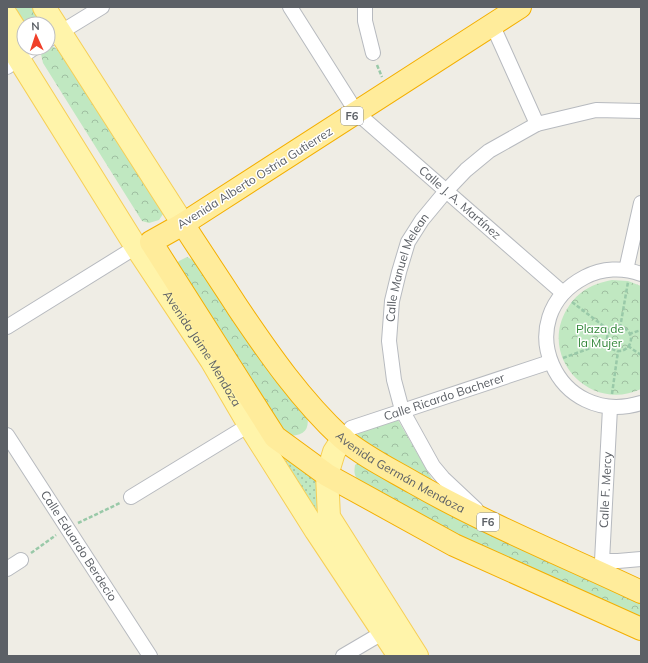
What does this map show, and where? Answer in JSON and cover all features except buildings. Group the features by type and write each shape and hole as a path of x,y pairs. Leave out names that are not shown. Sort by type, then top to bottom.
{"highway":[{"name":"Avenida Alberto Ostria Gutierrez","path":"143,245 183,224 520,7"},
{"name":"Avenida Germán Mendoza","path":"183,224 265,348 292,384 319,415 343,438 386,467 505,531 600,566 641,592"},
{"name":"Avenida Jaime Mendoza","path":"143,245 275,438 327,475"},
{"path":"327,475 454,545 641,629"},
{"path":"576,600 598,620 641,640"}],"main road":[{"name":"Avenida Jaime Mendoza","path":"7,16 16,37"},
{"path":"56,39 183,224"},
{"name":"Avenida Jaime Mendoza","path":"7,40 16,47"},
{"name":"Avenida Jaime Mendoza","path":"25,56 143,245 249,425 316,531 390,628 417,656"},
{"name":"Avenida Jaime Mendoza","path":"343,438 334,452 327,475 329,517 390,628 399,656"}],"street":[{"path":"56,35 102,7"},
{"name":"Calle J. A. Martínez","path":"290,7 357,112 446,192 564,293"},
{"path":"365,7 365,21 373,53"},
{"path":"492,24 537,124"},
{"name":"Calle Manuel Melean","path":"505,531 478,511 443,478 433,466 402,410 394,380 389,341 392,301 408,242 422,220 466,170 489,151 537,124 596,110 641,111"},
{"path":"641,203 634,272 609,270 592,274 576,282 564,293 555,305 549,319 546,333 550,362 560,379 573,393 591,403 610,408 628,407 641,403"},
{"path":"7,327 143,245"},
{"name":"Calle Ricardo Bacherer","path":"343,438 351,428 550,362"},
{"name":"Calle F. Mercy","path":"600,566 610,408"},
{"path":"131,497 249,425"},
{"name":"Calle Eduardo Berdecio","path":"7,436 150,656"},
{"path":"7,569 21,560"},
{"path":"600,566 618,562 641,560"},
{"path":"343,656 390,628"}],"path":[{"path":"373,53 388,92"},
{"path":"620,328 628,281 634,272"},
{"path":"564,293 572,302 610,331"},
{"path":"616,328 627,331 630,342 628,346 625,349 618,351 611,348 607,342 610,331 616,328"},
{"path":"629,334 641,330"},
{"path":"550,362 607,342"},
{"path":"628,346 641,356"},
{"path":"610,408 618,351"},
{"path":"21,560 67,528 131,497"}],"green space":[{"path":"7,7 33,7 38,16 16,16"},
{"path":"56,49 59,51 162,206 163,214 159,220 149,223 142,221 43,63 41,56 56,56"},
{"path":"187,257 197,262 306,410 308,422 307,427 302,433 293,436 286,436 174,266 179,261"},
{"name":"Plaza de la Mujer","path":"612,280 628,281 641,286 641,389 622,394 604,393 588,387 574,376 564,362 559,345 560,327 567,309 573,301 588,288 599,283"},
{"path":"388,419 398,420 436,486 359,443 357,436 360,429"},
{"path":"281,453 321,484 320,519"},
{"path":"359,462 641,601 641,621 503,560 358,480 354,470 355,465"}]}
